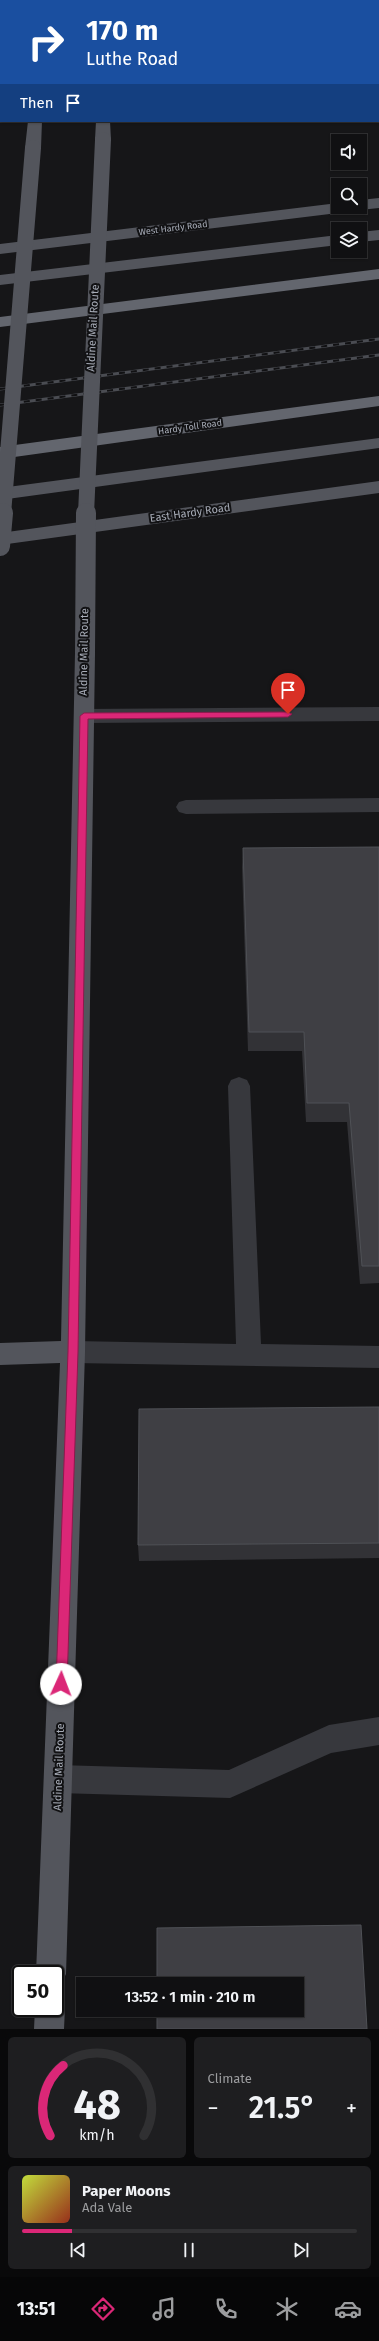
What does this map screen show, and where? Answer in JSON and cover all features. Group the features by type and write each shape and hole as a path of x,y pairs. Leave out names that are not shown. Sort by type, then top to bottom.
{"highway":[{"path":"0,322 379,274"},
{"name":"Hardy Toll Road","path":"0,453 379,401"}],"main road":[{"path":"0,546 2,493 35,122"},
{"name":"Aldine Mail Route","path":"51,1965 73,1352 85,653 86,480 104,122"},
{"path":"367,204 379,203"},
{"name":"West Hardy Road","path":"0,249 331,209"},
{"path":"367,236 379,235"},
{"path":"0,280 96,267 331,241"},
{"path":"2,493 86,480 379,443"},
{"name":"East Hardy Road","path":"0,540 379,487"},
{"path":"0,1354 73,1352"},
{"path":"49,2029 50,2017"}],"street":[{"path":"84,716 379,714"},
{"path":"186,807 379,805"},
{"path":"239,1086 249,1355"},
{"path":"73,1352 379,1357"},
{"path":"58,1779 230,1784 329,1739 379,1731"}],"building":[{"path":"379,847 379,1266 362,1266 349,1103 307,1103 304,1032 249,1032 243,848"},
{"path":"379,1407 379,1543 138,1545 139,1409"},
{"path":"361,1925 367,2029 157,2029 157,2017 304,2017 304,1977 157,1977 157,1928"}],"railway":[{"path":"0,389 379,339"},
{"path":"0,405 379,355"}],"route":[{"path":"61,1684 73,1352 84,716 288,714"}]}
